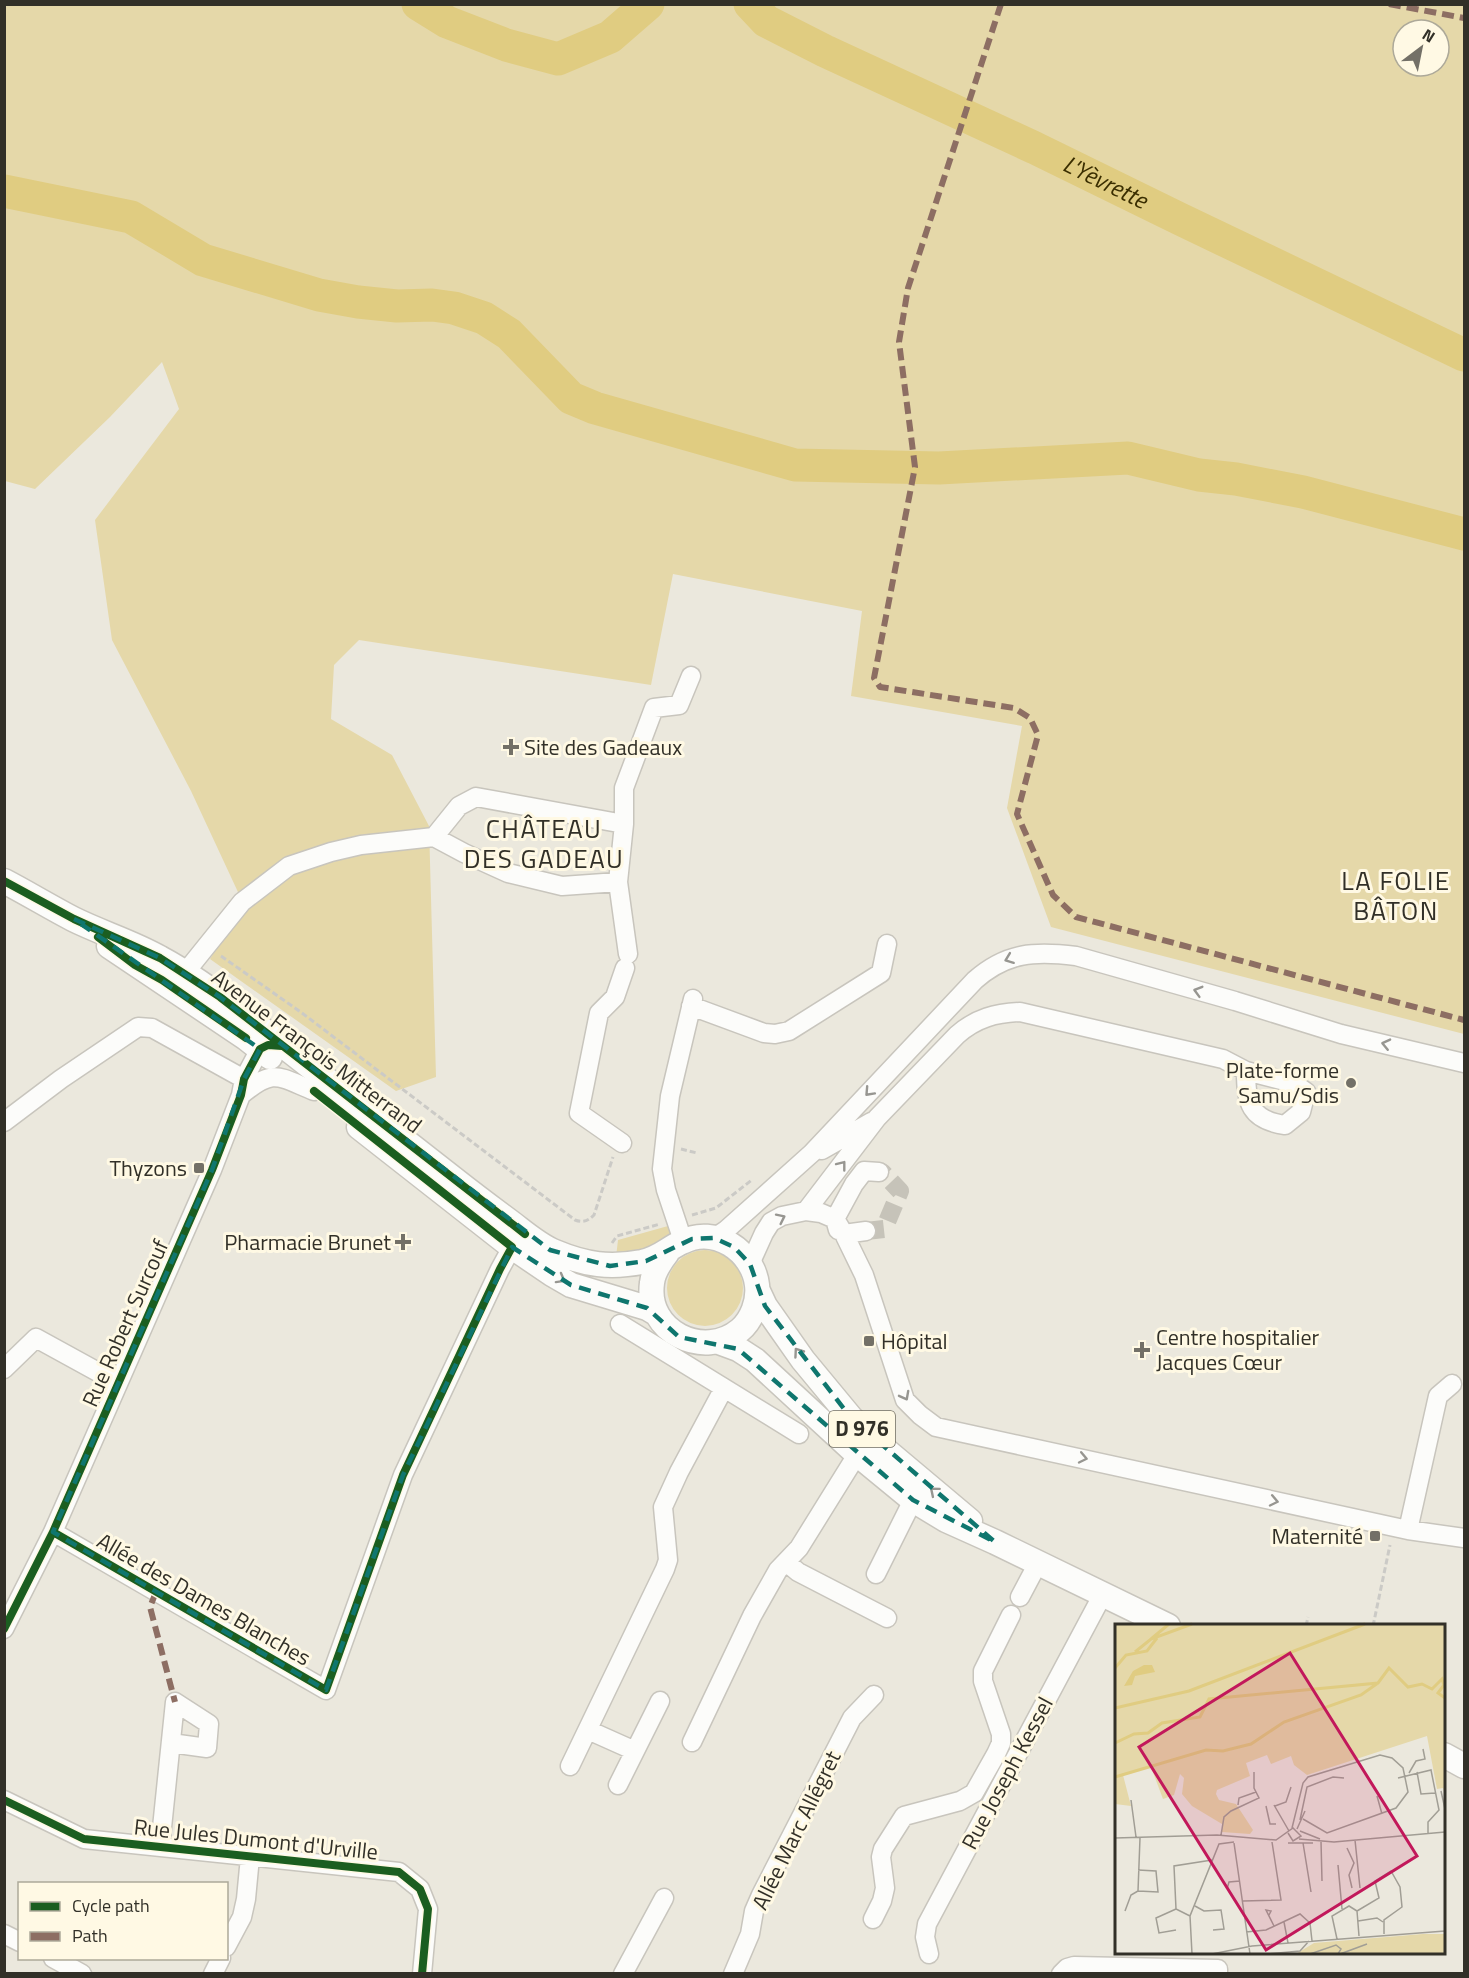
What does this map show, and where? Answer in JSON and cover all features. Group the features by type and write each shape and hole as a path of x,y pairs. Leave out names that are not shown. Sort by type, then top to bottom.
{"main road":[{"name":"Avenue François Mitterrand","path":"4,880 74,919 160,958 220,997 314,1091 512,1247 571,1285 647,1308 657,1314"},
{"name":"Avenue François Mitterrand","path":"74,919 135,965 271,1047 550,1250 586,1263 610,1266 646,1261 675,1238"},
{"path":"675,1238 714,1238 734,1246 750,1264 757,1281 758,1291 751,1316 740,1330 719,1342 694,1342 674,1346 666,1327 657,1314 652,1299 652,1283 657,1267 675,1238"},
{"name":"D 976","path":"758,1291 765,1306 803,1360 845,1411 864,1445 913,1500 946,1521 995,1542 1164,1624"},
{"name":"D 976","path":"719,1342 738,1349 755,1360 864,1445 995,1542"},
{"path":"1445,1756 1464,1766"}],"street":[{"path":"622,1143 579,1113 599,1013 615,997 626,961 618,882 624,824 624,788 654,708 679,705 691,676"},
{"path":"434,837 459,806 476,798 624,824"},
{"path":"184,974 242,902 289,866 361,845 434,837 508,873 540,881 562,886 618,882"},
{"path":"675,1238 663,1179 664,1145 670,1096 692,1002 765,1033 776,1034 789,1031 881,973 887,944"},
{"path":"714,1238 726,1230 812,1153 975,980 986,970 1014,956 1051,953 1076,956 1341,1034 1464,1063"},
{"path":"806,1211 877,1118 968,1025 999,1013 1020,1012 1223,1059 1246,1071"},
{"path":"8,1115 138,1027 152,1028 243,1087 275,1076 314,1091"},
{"name":"Rue Robert Surcouf","path":"4,1629 53,1532 212,1170 243,1087 271,1047"},
{"path":"1443,1058 1464,1054"},
{"path":"812,1153 827,1148 877,1118"},
{"path":"879,1172 864,1171 854,1184 840,1227 870,1332 886,1341 905,1400 920,1415 936,1426 1401,1529 1464,1538"},
{"path":"750,1264 771,1222 782,1216 806,1211 821,1213 840,1227 866,1231"},
{"name":"Allée des Dames Blanches","path":"53,1532 326,1690 403,1475 512,1247"},
{"path":"620,1324 674,1346 724,1388 799,1434"},
{"path":"4,1369 36,1338 118,1383"},
{"path":"1401,1529 1438,1396 1452,1384"},
{"path":"570,1766 665,1569 668,1560 663,1507 724,1388"},
{"path":"692,1742 752,1616 778,1570 799,1548 864,1445"},
{"path":"876,1574 913,1500"},
{"path":"786,1562 798,1572 887,1618"},
{"path":"1020,1597 1038,1563"},
{"name":"Rue Joseph Kessel","path":"929,1954 925,1937 927,1924 1103,1594"},
{"path":"873,1919 882,1901 885,1888 881,1857 883,1849 904,1816 960,1801 974,1794 996,1754 1001,1743 1001,1734 983,1681 983,1671 1011,1616"},
{"name":"Allée Marc Allégret","path":"733,1974 750,1934 754,1911 761,1895 852,1718 874,1695"},
{"path":"618,1785 660,1701"},
{"path":"588,1730 635,1751"},
{"path":"160,1847 171,1743"},
{"name":"Rue Jules Dumont d'Urville","path":"4,1800 84,1839 399,1872 420,1889 428,1909 422,1974"},
{"path":"228,1943 242,1917 250,1857"},
{"path":"623,1974 664,1898"},
{"path":"4,1934 18,1941"},
{"path":"54,1960 82,1974"},
{"path":"213,1974 220,1960"},
{"path":"1061,1974 1067,1968 1074,1966 1220,1965"}],"path":[{"path":"206,945 302,1013 575,1220 581,1222 589,1220 594,1215 615,1152 622,1143"},
{"path":"664,1145 697,1153"},
{"path":"612,1249 612,1241 617,1236 675,1238 759,1174"},
{"path":"1374,1624 1401,1529"},
{"path":"1306,1624 1308,1617"}],"highlighted area":[{"path":"74,919 160,958 220,997 550,1250 610,1266 646,1261 692,1239 714,1238 734,1247 750,1264 765,1306 851,1418 995,1542 913,1500 738,1349 679,1337 647,1308 571,1285 512,1247 403,1475 326,1690 53,1532 212,1170 244,1079 260,1049"}],"shaded area":[{"path":"5,5 1464,5 1464,1034 1051,927 1007,808 1022,726 851,696 862,611 673,574 651,685 359,640 334,665 331,719 392,755 429,826 436,1077 396,1091 210,959 244,905 191,791 112,640 95,520 179,409 162,362 110,417 35,489 5,481"},
{"path":"668,1226 671,1237 653,1249 616,1257 618,1240"},
{"path":"705,1250 719,1253 732,1261 740,1274 743,1288 740,1302 732,1315 719,1323 705,1326 691,1323 678,1315 670,1302 667,1288 670,1274 678,1261 691,1253"}],"waterway":[{"name":"L'Yèvrette","path":"418,4 447,22 506,45 558,59 610,37 648,4"},
{"name":"L'Yèvrette","path":"750,4 766,21 825,51 1035,148 1464,355"},
{"path":"4,191 131,217 203,260 319,295 397,306 432,305 454,308 484,318 509,334 571,398 595,408 795,465 939,468 1128,458 1199,475 1236,479 1303,492 1464,534"}],"tunnel":[{"path":"866,1231 884,1229 900,1191 882,1172 879,1172"}],"marked path":[{"path":"1001,4 908,288 899,342 915,467 874,678 880,687 1014,708 1030,718 1038,735 1017,814 1053,895 1076,917 1464,1020"},
{"path":"1389,4 1464,18"},
{"path":"156,1592 150,1607 175,1702"}],"cycle path":[{"path":"4,881 74,919 160,958 220,997 525,1234"},
{"path":"98,937 135,965 162,980 246,1038"},
{"path":"4,1629 53,1532 212,1170 241,1095 244,1079 260,1049 268,1045 282,1046"},
{"path":"53,1532 326,1690 403,1475 512,1247 314,1091"},
{"path":"4,1800 84,1839 399,1872 420,1889 428,1909 422,1974"}],"place":[{"name":"Site des Gadeaux","path":"511,747"},
{"name":"Plate-forme Samu/Sdis","path":"1351,1083"},
{"name":"Thyzons","path":"199,1168"},
{"name":"Pharmacie Brunet","path":"403,1242"},
{"name":"Hôpital","path":"869,1341"},
{"name":"Centre hospitalier Jacques Cœur","path":"1142,1350"},
{"name":"Maternité","path":"1375,1536"}],"district":[{"name":"CHÂTEAU DES GADEAU","path":"544,844"},
{"name":"LA FOLIE BÂTON","path":"1396,896"}]}
